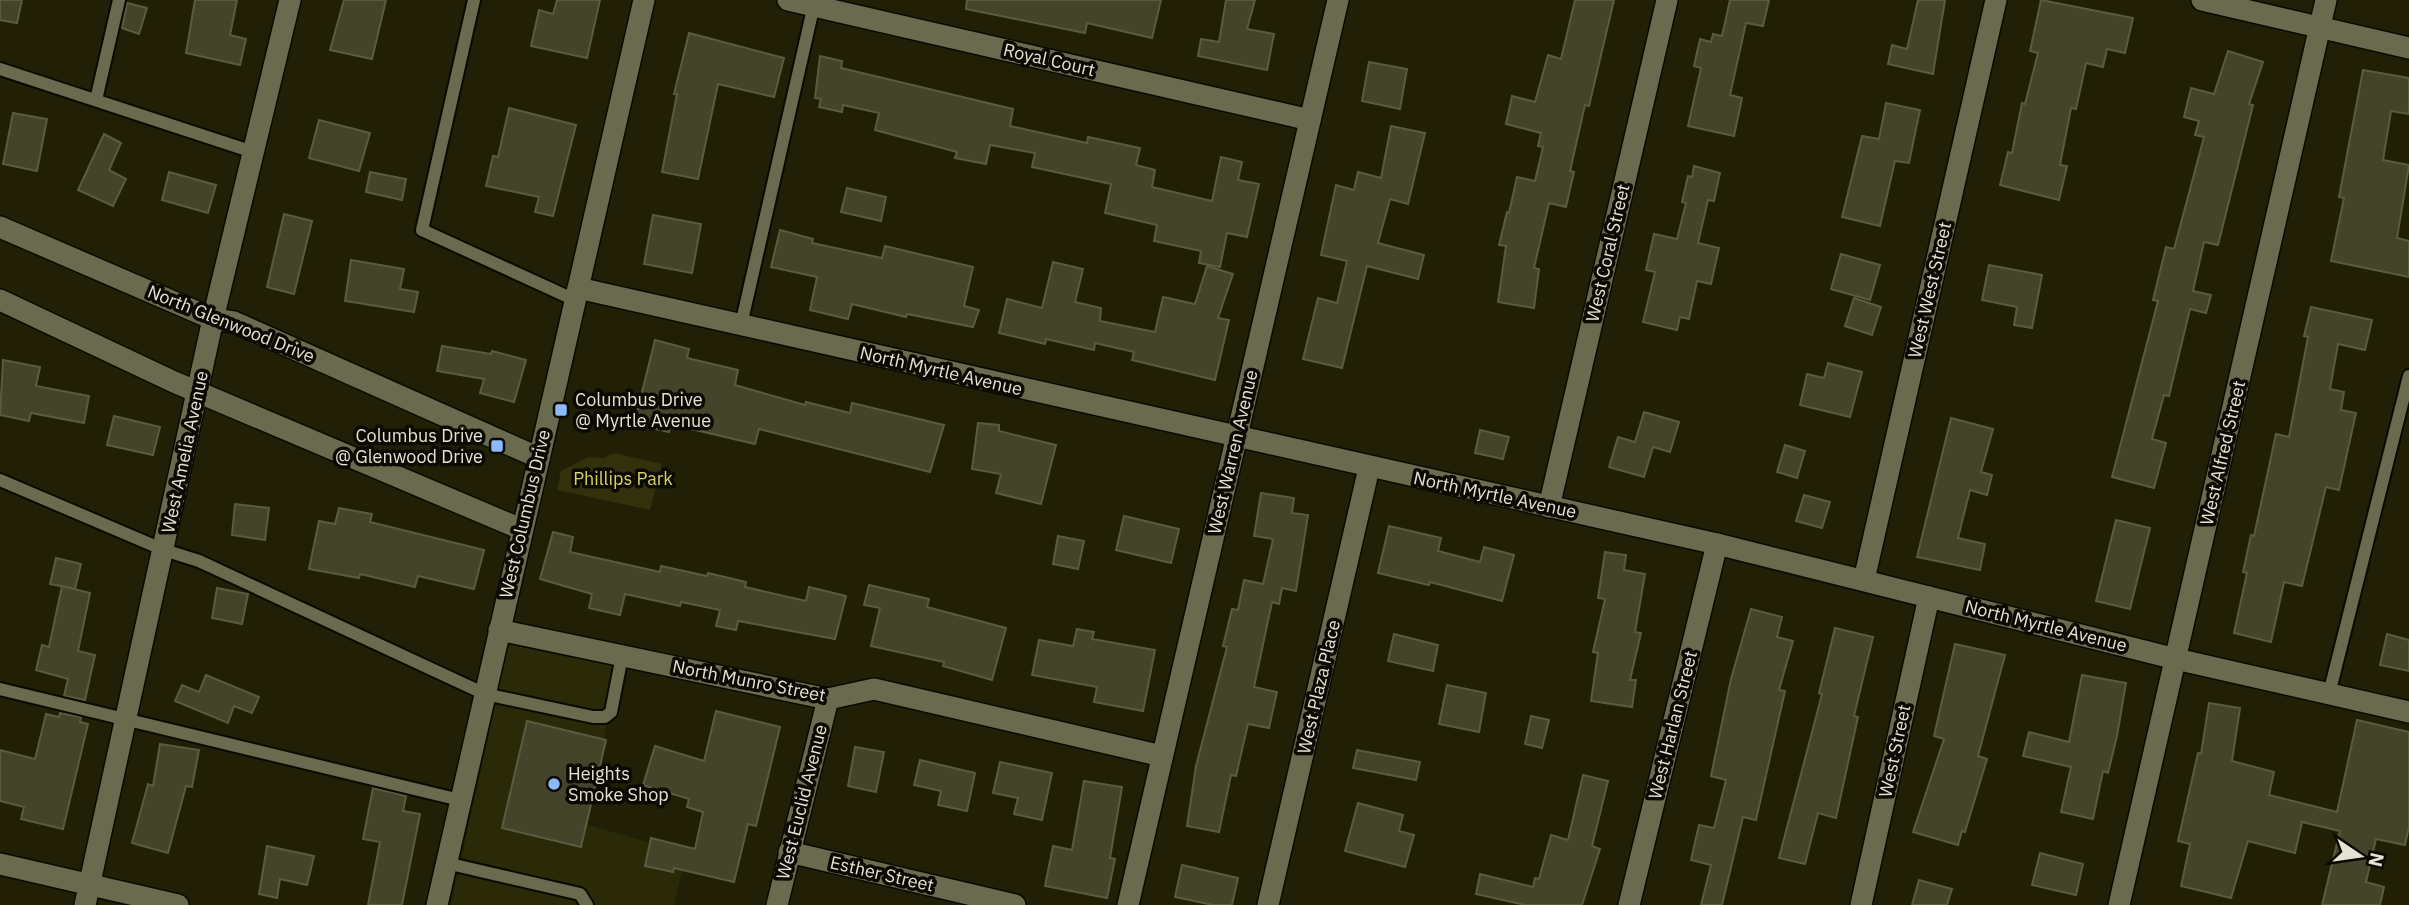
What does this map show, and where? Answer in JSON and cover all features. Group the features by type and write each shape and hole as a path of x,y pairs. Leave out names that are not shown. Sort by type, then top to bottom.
{"street":[{"name":"West Amelia Avenue","path":"88,895 213,319 290,0"},
{"name":"West Columbus Drive","path":"437,905 537,457 644,0"},
{"name":"Royal Court","path":"788,0 815,3 1310,120"},
{"name":"West Warren Avenue","path":"1128,905 1338,0"},
{"name":"West Coral Street","path":"1549,507 1667,0"},
{"name":"West West Street","path":"1864,580 1996,0"},
{"path":"2202,0 2409,48"},
{"name":"West Alfred Street","path":"2119,905 2326,0"},
{"name":"North Glenwood Drive","path":"0,227 213,319 234,322 537,457"},
{"name":"North Myrtle Avenue","path":"576,294 741,325 1717,544 2176,659 2409,712"},
{"path":"0,300 199,393 522,529"},
{"name":"West Plaza Place","path":"1269,905 1369,468"},
{"name":"West Harlan Street","path":"1629,905 1717,544"},
{"name":"West Street","path":"1861,905 1929,597"},
{"name":"North Munro Street","path":"499,629 828,699 874,689 1162,756"},
{"name":"West Euclid Avenue","path":"776,905 828,699"},
{"name":"Esther Street","path":"789,852 1015,905"},
{"path":"0,864 88,895 178,905"}],"lane":[{"path":"96,100 119,0"},
{"path":"474,0 422,230 576,294"},
{"path":"741,325 815,3"},
{"path":"0,69 253,152"},
{"path":"2329,694 2409,376"},
{"path":"0,480 164,550 199,561 485,694 593,717 605,717 611,712 622,656"},
{"path":"0,689 460,800"},
{"path":"446,863 580,894 587,905"}],"shaded area":[{"path":"509,644 617,666 588,825 686,853 674,905 451,905"}],"green space":[{"name":"Phillips Park","path":"614,453 662,464 650,510 557,490 561,471 588,457 604,458"}],"building":[{"path":"0,0 22,0 17,23 0,20"},
{"path":"195,0 237,0 230,35 246,39 240,65 186,53"},
{"path":"344,0 386,0 372,59 330,50"},
{"path":"557,0 600,0 587,58 531,46 539,10 553,14"},
{"path":"967,0 1161,0 1152,38 1087,23 1085,33 966,9"},
{"path":"1226,0 1255,0 1247,29 1274,34 1267,70 1198,56 1201,39 1219,42"},
{"path":"1575,0 1614,0 1589,106 1585,105 1570,171 1574,172 1566,207 1549,203 1534,268 1539,269 1534,308 1498,302 1506,246 1499,245 1517,177 1535,181 1543,147 1538,146 1541,133 1506,124 1512,96 1535,102 1548,55 1561,59"},
{"path":"1730,0 1769,0 1763,26 1746,23 1730,95 1742,98 1734,136 1688,126 1701,68 1694,66 1700,39 1711,42 1713,34 1722,36"},
{"path":"1918,0 1945,0 1933,74 1888,64 1892,45 1907,49"},
{"path":"2041,0 2133,18 2125,53 2107,49 2103,67 2086,63 2076,109 2071,108 2060,165 2067,166 2059,200 2000,185 2008,152 2012,153 2022,103 2025,104 2038,53 2030,51"},
{"path":"127,3 147,8 139,34 122,28"},
{"path":"689,33 784,58 774,97 718,84 698,179 662,172 677,94 674,94"},
{"path":"2228,51 2263,62 2249,104 2253,105 2218,245 2204,242 2193,291 2211,295 2206,313 2190,309 2169,396 2164,395 2152,439 2166,443 2154,488 2112,477 2158,301 2153,300 2166,247 2174,249 2204,137 2195,135 2199,121 2184,117 2191,88 2214,94"},
{"path":"820,56 842,61 841,68 1013,109 1010,126 1087,143 1088,137 1140,148 1136,165 1155,170 1152,187 1212,201 1221,157 1242,162 1238,180 1259,184 1247,237 1227,233 1220,267 1199,263 1201,251 1154,241 1157,225 1105,213 1111,184 1032,167 1035,153 990,145 986,164 955,158 957,152 875,130 879,113 843,105 842,112 819,107 821,99 815,98"},
{"path":"1369,62 1407,69 1400,109 1362,101"},
{"path":"2363,70 2409,78 2409,114 2391,111 2383,160 2409,165 2397,238 2409,241 2409,277 2331,261 2344,198 2339,197"},
{"path":"1886,103 1920,110 1909,163 1895,161 1880,226 1842,217 1862,136 1879,139"},
{"path":"509,108 576,125 553,216 535,212 539,197 486,186 493,156 498,157"},
{"path":"13,113 47,119 37,171 3,164"},
{"path":"319,120 370,133 359,171 309,158"},
{"path":"1391,126 1425,133 1408,204 1390,199 1378,243 1424,255 1418,279 1367,266 1342,368 1303,359 1318,298 1337,303 1347,261 1321,255 1336,185 1354,190 1358,172 1381,178"},
{"path":"104,134 121,143 109,170 126,179 113,206 78,190"},
{"path":"1694,166 1720,173 1714,201 1708,200 1698,243 1719,248 1711,284 1697,281 1689,319 1680,317 1677,330 1643,322 1655,272 1646,270 1654,234 1677,239 1686,203 1682,202 1688,176 1692,177"},
{"path":"169,172 216,185 208,213 162,200"},
{"path":"370,172 406,179 402,200 366,192"},
{"path":"847,188 886,197 881,221 841,212"},
{"path":"284,214 312,221 294,294 267,287"},
{"path":"653,215 701,224 692,273 644,264"},
{"path":"780,230 813,239 812,243 882,258 885,246 973,267 964,306 979,310 973,327 907,314 906,317 852,304 848,319 810,310 817,277 771,267"},
{"path":"1841,254 1880,265 1870,300 1831,289"},
{"path":"351,260 404,269 400,289 418,292 414,312 345,301"},
{"path":"1053,262 1083,269 1075,302 1101,308 1100,321 1155,332 1163,297 1195,304 1207,266 1233,274 1218,318 1229,320 1215,380 1132,360 1134,352 1095,343 1094,350 1046,339 1045,344 999,333 1007,299 1042,308"},
{"path":"1989,265 2042,275 2032,328 2014,325 2017,307 1982,300"},
{"path":"1854,298 1881,307 1872,335 1845,326"},
{"path":"2311,307 2372,320 2365,350 2338,344 2330,389 2344,392 2341,410 2356,413 2339,490 2326,487 2302,586 2284,582 2271,642 2234,633 2247,573 2243,572 2251,535 2254,536 2276,434 2289,437"},
{"path":"655,340 689,349 687,358 738,370 735,385 805,405 806,402 850,413 852,403 944,425 930,472 759,429 755,444 670,424 669,432 634,424"},
{"path":"442,346 491,354 492,351 526,360 514,402 480,393 484,379 437,371"},
{"path":"3,360 40,367 36,386 89,396 84,423 31,413 29,421 0,415"},
{"path":"1828,363 1862,372 1850,417 1800,405 1807,374 1824,378"},
{"path":"1644,412 1679,422 1670,452 1653,447 1644,477 1609,467 1618,437 1635,442"},
{"path":"114,416 160,427 153,455 107,445"},
{"path":"1951,418 1993,429 1981,472 1992,475 1987,495 1970,490 1958,538 1985,544 1980,570 1917,557"},
{"path":"978,423 999,425 999,431 1056,445 1041,504 996,493 1001,474 972,469"},
{"path":"1480,430 1509,437 1503,459 1475,453"},
{"path":"1785,445 1805,451 1797,478 1777,472"},
{"path":"1261,493 1294,498 1292,513 1308,515 1296,591 1282,588 1279,604 1272,602 1254,687 1277,692 1269,728 1248,724 1236,776 1231,775 1219,832 1187,826 1196,766 1227,647 1223,646 1232,609 1238,610 1244,580 1263,584 1273,539 1254,536"},
{"path":"1804,495 1830,502 1822,528 1796,521"},
{"path":"235,504 269,508 265,540 232,535"},
{"path":"339,508 372,514 370,522 484,550 474,589 418,576 415,587 360,574 359,578 309,569 319,521 335,524"},
{"path":"1124,516 1179,529 1171,563 1116,550"},
{"path":"2116,520 2150,528 2130,609 2096,601"},
{"path":"1389,526 1441,538 1438,551 1480,562 1484,547 1514,555 1502,601 1430,582 1429,585 1378,573"},
{"path":"553,532 573,537 570,552 660,572 661,566 707,576 708,573 746,582 745,587 806,601 809,587 846,596 835,639 738,621 736,630 716,626 720,610 681,602 680,606 625,594 620,615 589,608 592,594 540,579"},
{"path":"1058,536 1084,541 1078,569 1053,564"},
{"path":"1605,552 1626,555 1624,570 1645,574 1635,632 1641,633 1630,680 1636,680 1632,707 1591,701 1598,653 1593,652 1605,599 1598,598"},
{"path":"56,558 81,564 75,589 50,584"},
{"path":"869,585 929,599 927,607 1006,628 992,680 943,666 944,662 871,646 880,608 864,605"},
{"path":"62,586 90,593 78,651 95,655 85,700 64,696 68,679 36,670 42,645 49,647"},
{"path":"217,588 248,594 242,624 212,618"},
{"path":"1751,609 1782,617 1777,637 1793,641 1779,690 1785,691 1756,820 1743,817 1722,905 1701,905 1711,865 1691,860 1699,825 1714,828 1726,780 1711,776 1731,679"},
{"path":"1835,628 1873,637 1854,716 1858,717 1836,818 1818,813 1805,864 1779,858 1822,694 1819,693"},
{"path":"1077,629 1094,632 1092,639 1155,650 1143,711 1094,702 1097,687 1032,675 1039,640 1073,646"},
{"path":"1394,634 1438,645 1433,671 1388,661"},
{"path":"2387,634 2409,640 2409,671 2380,665"},
{"path":"1955,644 2005,655 1978,756 1987,759 1965,832 1962,831 1958,845 1913,832 1944,739 1934,736"},
{"path":"206,675 259,697 252,713 234,706 228,723 175,701 182,685 199,692"},
{"path":"2082,675 2126,683 2117,736 2108,773 2103,771 2093,819 2061,812 2071,767 2023,756 2029,732 2069,742"},
{"path":"1447,685 1486,693 1479,732 1439,724"},
{"path":"2209,703 2240,708 2232,761 2274,772 2269,795 2337,812 2357,720 2409,732 2409,827 2405,845 2376,839 2366,882 2384,887 2380,905 2322,905 2340,831 2302,822 2295,853 2248,841 2231,898 2181,886 2190,844 2178,841 2198,753 2201,754"},
{"path":"716,711 780,727 756,826 748,824 734,882 674,868 673,872 645,866 651,838 695,849 703,812 687,807 689,799 643,785 655,746 704,761"},
{"path":"60,713 81,717 80,722 88,724 63,829 21,819 24,807 0,801 0,750 35,759 46,714 59,717"},
{"path":"1531,716 1549,720 1542,748 1525,744"},
{"name":"Heights Smoke Shop","path":"527,721 606,740 581,847 502,828"},
{"path":"160,744 199,750 192,787 186,786 168,853 132,843 148,784 153,786"},
{"path":"855,747 884,752 876,792 848,786"},
{"path":"1357,750 1420,762 1416,780 1353,768"},
{"path":"920,760 975,773 967,811 938,805 941,791 914,785"},
{"path":"1000,762 1052,773 1042,820 1014,814 1018,798 993,793"},
{"path":"1583,775 1608,781 1592,846 1600,849 1582,905 1525,905 1476,894 1480,874 1533,887 1535,878 1539,879 1551,835 1568,840"},
{"path":"1084,781 1122,787 1110,858 1115,859 1107,898 1045,886 1053,846 1072,850"},
{"path":"373,788 406,796 403,811 420,814 402,905 368,905 380,842 363,839"},
{"path":"1358,803 1403,815 1399,831 1414,835 1405,867 1345,851"},
{"path":"267,846 314,856 307,885 280,879 277,898 259,894"},
{"path":"2040,853 2083,864 2076,895 2032,885"},
{"path":"1182,865 1238,878 1232,905 1213,905 1175,897"},
{"path":"1919,880 1952,889 1947,905 1912,905"}],"place":[{"name":"Columbus Drive @ Myrtle Avenue","path":"561,410"},
{"name":"Columbus Drive @ Glenwood Drive","path":"497,446"},
{"name":"Heights Smoke Shop","path":"554,784"}]}
